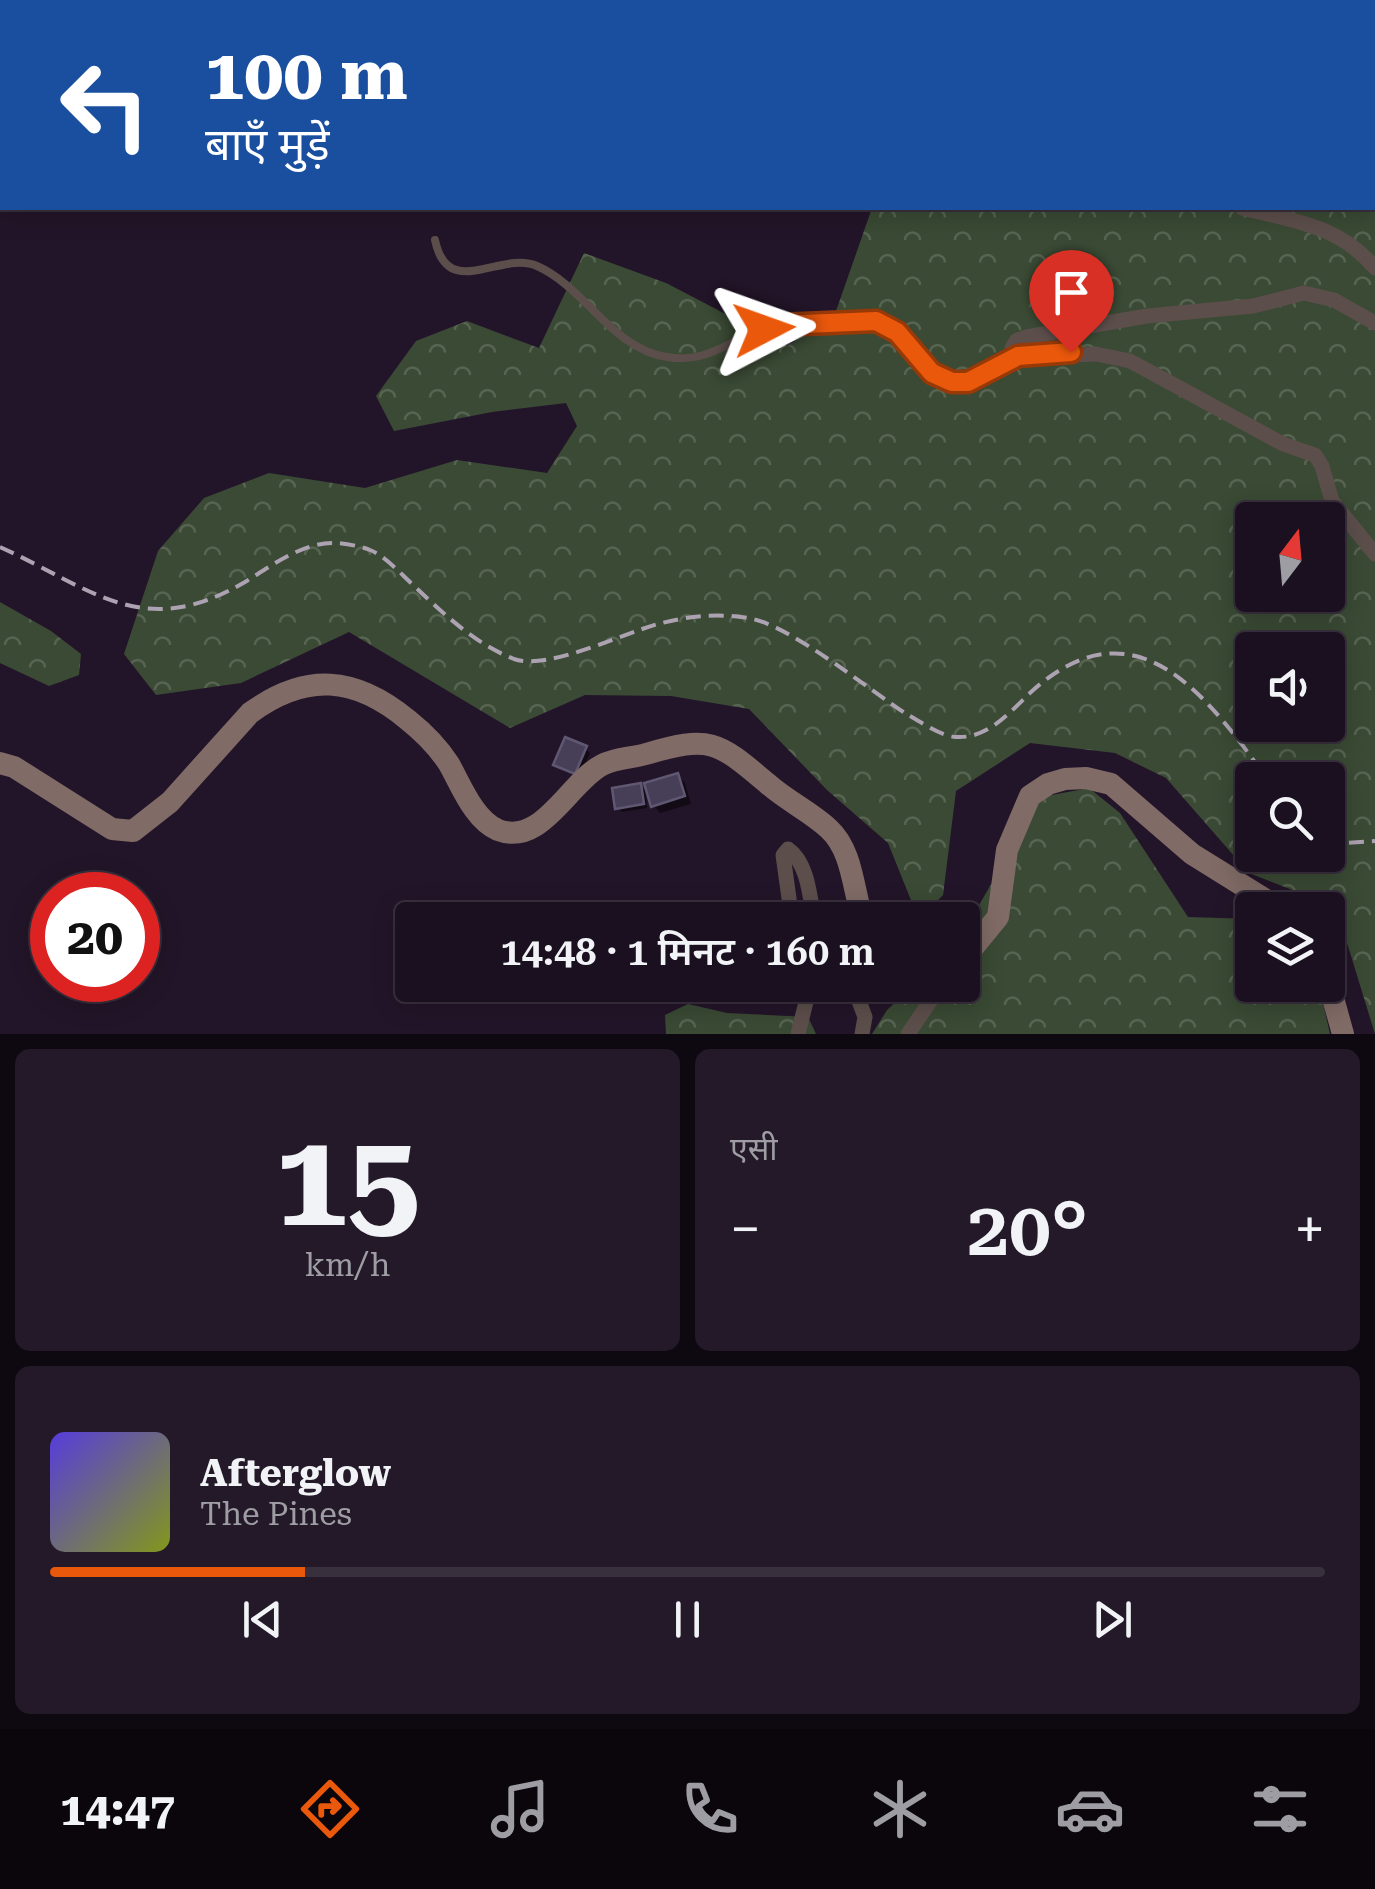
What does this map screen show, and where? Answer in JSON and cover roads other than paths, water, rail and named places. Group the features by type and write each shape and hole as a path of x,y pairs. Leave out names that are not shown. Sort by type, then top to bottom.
{"main road":[{"path":"0,763 14,767 112,829 132,831 170,802 250,713 264,703 314,685 347,685 382,700 424,733 491,827 516,832 539,824 602,764 688,742 704,742 734,757 831,830 841,843 858,902"},
{"path":"980,939 998,917 1007,850 1030,796 1048,784 1065,780 1086,778 1111,784 1192,854 1253,892"},
{"path":"1334,1002 1343,1034"}],"street":[{"path":"1249,210 1328,231 1351,243 1375,268"},
{"path":"1375,323 1334,300 1304,293 1252,306 1147,316 1026,337 1012,344 1018,356 1071,352 1130,361 1283,444 1315,454 1332,502 1375,554"},
{"path":"789,902 782,855 788,849 795,854 811,902"},
{"path":"798,1034 805,1002"},
{"path":"859,1002 865,1017 862,1034"},
{"path":"908,1034 930,1002"}],"lane":[{"path":"434,240 447,264 467,272 481,272 516,261 538,266 638,348 666,358 707,355 780,325 809,326 860,319 876,321 897,332 942,380 968,382 1018,356"}],"railway":[{"path":"0,547 119,603 176,608 209,599 309,547 333,543 357,546 387,560 472,636 514,659 528,661 565,656 680,619 748,618 785,632 908,715 956,737 988,729 1069,665 1104,654 1136,656 1166,669 1194,691 1255,762"},
{"path":"1345,842 1375,841"}]}
